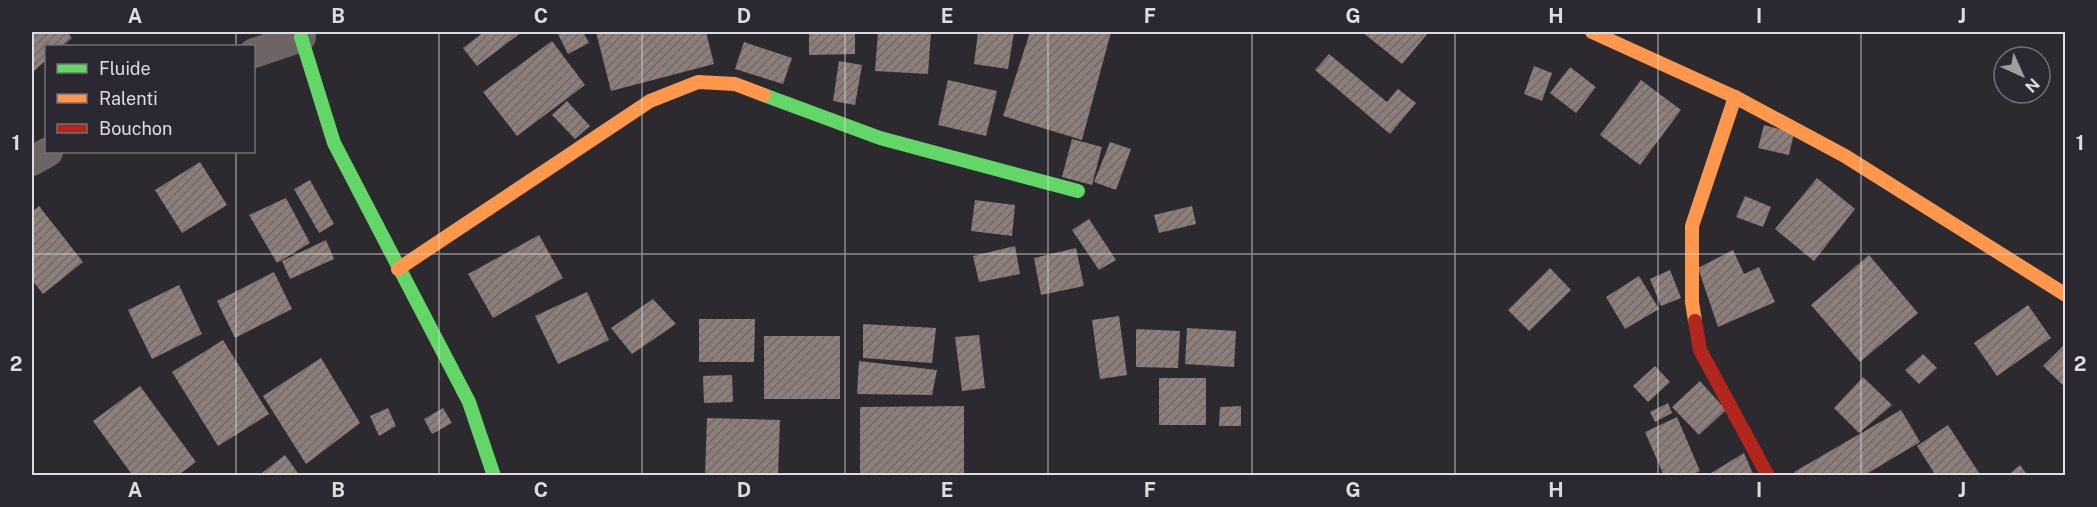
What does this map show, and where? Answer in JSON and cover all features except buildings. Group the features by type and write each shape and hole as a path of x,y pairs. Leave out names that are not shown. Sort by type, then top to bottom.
{"street":[{"path":"1600,33 1735,98 1845,156 2066,295"},
{"path":"255,53 301,34 334,143 469,402 494,476"},
{"path":"398,269 650,101 698,82 735,84 880,138 1078,191"},
{"path":"1735,98 1692,226 1692,302 1700,350 1768,476"},
{"path":"32,161 46,153"}],"traffic: fast":[{"path":"301,37 334,143 469,402 494,476"},
{"path":"764,95 880,138 1078,191"}],"traffic: slow":[{"path":"1592,32 1735,97 1845,156 2066,295"},
{"path":"398,269 650,101 698,82 735,84 764,95"},
{"path":"1695,321 1692,302 1692,226 1735,97"}],"traffic: jam":[{"path":"1695,321 1700,350 1768,476"}]}
